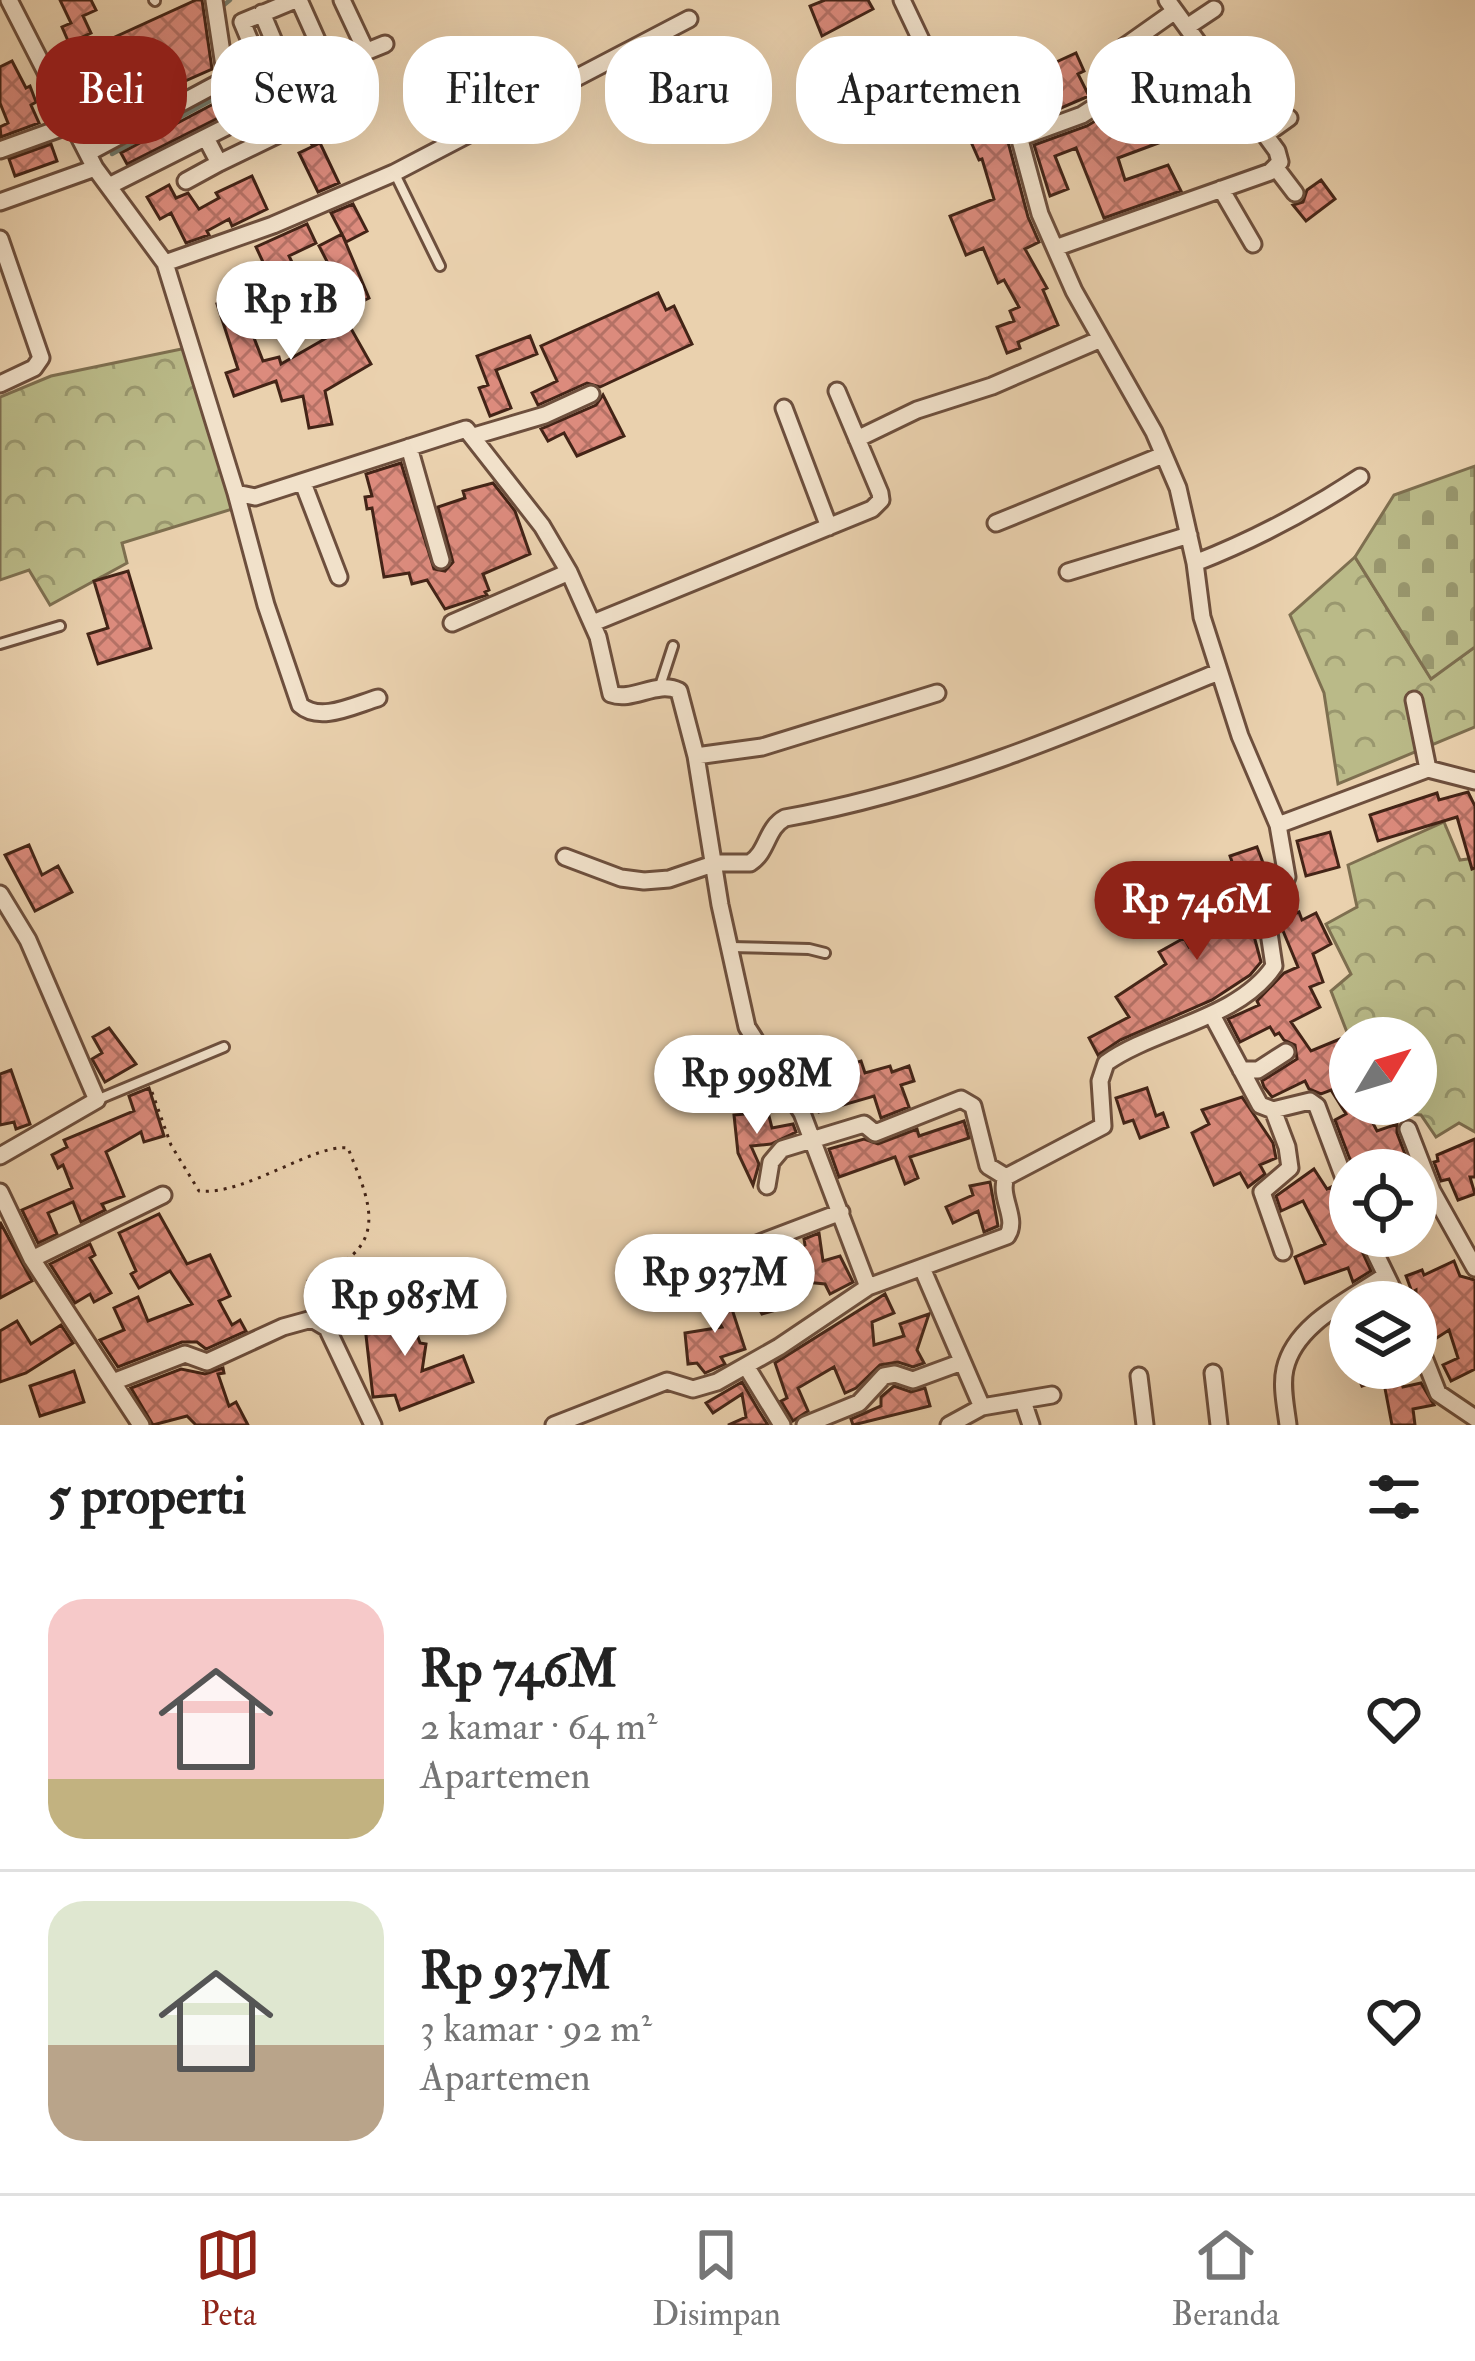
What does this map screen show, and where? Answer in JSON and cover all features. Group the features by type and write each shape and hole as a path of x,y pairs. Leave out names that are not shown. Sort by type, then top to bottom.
{"street":[{"path":"9,0 36,50"},
{"path":"0,202 92,161 226,80 214,0"},
{"path":"243,36 235,25 297,0 314,36"},
{"path":"342,0 359,36"},
{"path":"902,0 919,36"},
{"path":"1137,36 1171,6 1193,36"},
{"path":"1186,27 1214,9"},
{"path":"262,14 271,36"},
{"path":"165,263 273,225 394,172 689,19"},
{"path":"379,46 385,44"},
{"path":"110,186 211,135"},
{"path":"0,150 36,137"},
{"path":"206,138 219,164"},
{"path":"84,144 165,263 300,705 309,713 323,714 378,698"},
{"path":"186,181 258,144"},
{"path":"554,1425 668,1381 693,1389 717,1382 868,1287 1006,1236 1012,1226 1003,1186 1006,1177 1103,1126 1100,1082 1106,1063 1211,1015 1274,966 1268,926 1287,877 1278,825 1218,672 1202,617 1196,563 1178,488 1055,248 1040,214 1024,144"},
{"path":"1055,248 1276,168 1280,157 1271,144"},
{"path":"1276,168 1295,193"},
{"path":"1221,189 1253,244"},
{"path":"0,239 41,361 0,384"},
{"path":"857,439 917,410 992,386 1100,339"},
{"path":"593,623 872,509 881,500 837,392"},
{"path":"474,436 545,415 591,394"},
{"path":"784,408 829,527"},
{"path":"236,493 250,498 303,483 462,428 474,436 542,526 569,572 593,623 610,694 615,698 669,686 679,692 696,756 747,1027 802,1113 868,1287"},
{"path":"409,447 441,560"},
{"path":"995,524 1163,455"},
{"path":"1196,563 1308,512 1360,477"},
{"path":"303,483 340,578"},
{"path":"1067,572 1189,535"},
{"path":"452,623 569,572"},
{"path":"565,857 620,878 644,881 669,879 716,863 750,863 776,823 785,818 874,800 984,765 1218,672"},
{"path":"696,756 762,747 938,693"},
{"path":"1414,700 1428,769"},
{"path":"1278,825 1428,769 1475,781"},
{"path":"0,894 28,940 98,1100 0,1156"},
{"path":"1211,1015 1260,1105 1274,1110 1310,1101 1317,1106 1333,1149"},
{"path":"1241,1070 1258,1070 1286,1052"},
{"path":"776,1073 805,1071"},
{"path":"767,1186 777,1153 864,1124 875,1133 965,1099 973,1106 988,1166 1006,1177"},
{"path":"1274,1110 1290,1168 1262,1192 1282,1252"},
{"path":"1408,1129 1413,1149"},
{"path":"0,1192 32,1259 141,1425"},
{"path":"32,1259 163,1195"},
{"path":"757,1244 841,1212"},
{"path":"1437,1213 1475,1268"},
{"path":"1377,1257 1389,1281"},
{"path":"922,1268 982,1407"},
{"path":"1288,1425 1285,1369 1296,1344 1313,1325 1386,1275"},
{"path":"113,1382 185,1354 208,1362 283,1327 313,1319 326,1328 373,1425"},
{"path":"805,1425 860,1402 884,1376 913,1379 962,1362"},
{"path":"746,1366 782,1425"},
{"path":"1213,1372 1219,1425"},
{"path":"1139,1376 1145,1425"},
{"path":"1436,1389 1475,1418"},
{"path":"949,1425 982,1407 1052,1395"},
{"path":"1023,1401 1031,1425"}],"lane":[{"path":"394,172 440,266"},
{"path":"0,644 60,626"},
{"path":"659,688 673,646"},
{"path":"730,947 825,953"},
{"path":"98,1100 224,1047"}],"path":[{"path":"149,1078 172,1145 199,1191 215,1193 335,1146 348,1148 366,1192 371,1225 357,1252 339,1265 320,1270 305,1284 313,1319"}],"green space":[{"path":"196,346 242,506 122,543 127,563 50,605 29,570 0,580 0,397 51,376"},
{"path":"1475,466 1475,647 1431,679 1355,557 1394,495"},
{"path":"1355,557 1431,678 1475,647 1475,727 1338,784 1324,693 1290,615"},
{"path":"1444,822 1460,860 1475,858 1475,1132 1459,1123 1436,1137 1428,1125 1437,1125 1437,1017 1341,1017 1331,991 1351,974 1326,924 1357,907 1348,865"}],"building":[{"path":"60,0 91,0 96,10 83,16 91,33 66,36 62,27 71,23"},
{"path":"202,0 211,69 187,80 187,36 117,36"},
{"path":"825,0 868,0 873,9 822,36 810,6"},
{"path":"1076,53 1087,97 1063,107 1063,59"},
{"path":"12,61 36,102 31,105 36,124 1,137 0,127 8,123 0,103 0,67"},
{"path":"211,105 211,122 187,134 187,118"},
{"path":"1087,126 1087,144 1156,144 1118,158 1125,180 1168,165 1181,191 1104,218 1076,148 1055,156 1068,189 1050,196 1034,145 1063,144 1063,135"},
{"path":"51,144 57,161 15,176 9,159"},
{"path":"138,144 167,144 127,164 121,153"},
{"path":"320,144 339,183 318,192 299,153"},
{"path":"972,144 1009,144 1039,242 1025,249 1047,288 1043,290 1058,325 1018,342 1020,348 1007,353 997,327 1014,321 1010,311 1019,307 1004,280 998,283 983,248 966,255 950,216 994,199"},
{"path":"252,176 267,209 232,226 229,219 207,231 209,235 186,243 171,213 160,219 147,197 169,185 176,198 188,193 199,209 219,198 216,193"},
{"path":"1321,180 1335,199 1306,221 1293,205 1303,202 1307,190"},
{"path":"353,204 367,231 346,242 331,213"},
{"path":"307,224 316,243 289,256 300,279 276,290 256,247"},
{"path":"342,234 369,298 342,311 331,269 319,246"},
{"path":"658,293 666,310 674,306 692,344 600,387 587,383 538,405 532,393 557,381 541,346"},
{"path":"256,296 260,318 247,320 263,361 279,357 281,364 349,325 371,364 325,391 332,424 309,428 303,396 282,401 276,381 234,396 226,373 238,369 217,304"},
{"path":"530,336 537,354 496,370 511,408 490,416 479,388 488,385 477,356"},
{"path":"603,395 624,436 577,456 564,433 548,441 541,429 596,405"},
{"path":"401,463 434,569 445,571 453,562 438,507 465,498 463,491 493,483 515,511 530,554 483,574 487,595 445,609 427,580 412,584 409,573 384,577 372,508 367,509 365,497 372,496 366,474"},
{"path":"128,571 151,648 98,664 88,634 108,628 94,581"},
{"path":"1468,792 1475,806 1475,868 1457,817 1378,841 1370,815 1437,793 1439,800"},
{"path":"1330,832 1339,867 1306,876 1297,841"},
{"path":"29,845 42,875 58,866 72,892 35,911 5,855"},
{"path":"1257,847 1265,868 1257,871 1265,900 1254,936 1261,962 1212,1000 1120,1040 1098,1055 1089,1038 1129,1017 1116,997 1166,964 1159,952 1184,938 1189,947 1235,923 1226,885 1239,882 1230,856"},
{"path":"1299,912 1302,920 1316,913 1331,944 1313,954 1323,982 1310,987 1320,1007 1291,1022 1311,1051 1329,1044 1329,1091 1321,1094 1309,1089 1305,1081 1272,1097 1262,1081 1297,1059 1295,1045 1270,1027 1240,1042 1228,1019 1259,1005 1257,1001 1284,973 1298,967 1281,926 1285,917"},
{"path":"109,1028 136,1064 105,1082 92,1059 102,1053 93,1037"},
{"path":"861,1061 865,1073 909,1066 914,1081 901,1085 909,1107 881,1118 874,1096 819,1112 810,1082 816,1074"},
{"path":"11,1070 30,1124 16,1129 14,1122 0,1125 0,1074"},
{"path":"149,1088 164,1136 144,1142 141,1132 106,1152 124,1196 102,1204 105,1210 81,1222 73,1202 48,1213 57,1234 38,1243 22,1210 72,1188 63,1165 58,1168 52,1155 67,1147 64,1140 134,1111 129,1096"},
{"path":"1147,1088 1156,1116 1163,1113 1168,1127 1140,1138 1133,1120 1124,1123 1116,1098"},
{"path":"1242,1097 1273,1143 1276,1158 1260,1165 1265,1174 1248,1187 1240,1173 1214,1185 1192,1133 1209,1124 1202,1110"},
{"path":"768,1112 772,1128 793,1124 796,1132 771,1144 751,1146 759,1164 753,1185 738,1153 734,1115"},
{"path":"964,1121 969,1138 910,1157 918,1178 905,1184 895,1157 839,1177 829,1149 864,1139 878,1144 917,1129 919,1136"},
{"path":"1337,1125 1374,1125 1377,1131 1397,1125 1403,1149 1346,1149"},
{"path":"1475,1139 1475,1177 1470,1177 1475,1194 1458,1200 1449,1179 1441,1181 1437,1155"},
{"path":"1314,1169 1329,1188 1329,1257 1365,1257 1371,1271 1353,1281 1348,1268 1305,1283 1295,1257 1325,1244 1303,1201 1281,1211 1276,1196"},
{"path":"990,1182 998,1226 984,1232 978,1211 953,1223 946,1207 973,1195 970,1186"},
{"path":"159,1214 187,1264 210,1255 230,1296 219,1301 232,1325 240,1320 246,1331 206,1349 197,1342 182,1342 118,1367 100,1340 124,1330 114,1308 138,1297 148,1321 192,1304 170,1271 139,1288 131,1274 136,1271 119,1233"},
{"path":"0,1222 32,1281 0,1298"},
{"path":"819,1233 823,1261 840,1256 853,1282 830,1294 825,1284 805,1282 773,1311 762,1314 747,1286 767,1275 760,1271"},
{"path":"90,1244 95,1255 90,1258 111,1293 94,1302 90,1294 75,1303 50,1264"},
{"path":"1454,1261 1460,1276 1475,1280 1475,1369 1451,1381 1443,1365 1458,1358 1449,1330 1437,1338 1437,1281 1408,1281 1406,1276 1422,1270 1424,1275"},
{"path":"730,1283 722,1299 726,1297 731,1306 745,1349 721,1357 725,1364 705,1373 697,1363 688,1364 685,1333 722,1327 705,1297"},
{"path":"885,1294 894,1313 872,1322 874,1345 904,1336 900,1324 929,1314 917,1350 924,1363 880,1365 845,1393 834,1367 798,1388 808,1411 793,1421 781,1401 787,1398 775,1363"},
{"path":"394,1295 400,1328 413,1323 420,1343 426,1344 422,1371 463,1356 473,1382 400,1410 395,1395 373,1397 362,1300"},
{"path":"17,1321 31,1344 61,1325 73,1343 26,1373 0,1382 0,1331"},
{"path":"223,1368 224,1373 218,1374 229,1406 236,1402 248,1425 196,1425 187,1416 153,1425 131,1388 181,1369 205,1374"},
{"path":"74,1371 84,1402 40,1416 30,1386"},
{"path":"742,1382 768,1425 728,1425 746,1417 742,1394 713,1413 706,1403"},
{"path":"894,1386 911,1392 925,1388 930,1406 853,1425 851,1419 881,1406 881,1397"},
{"path":"1385,1389 1425,1389 1434,1405 1413,1409 1415,1425 1392,1425"}],"waterway":[{"path":"219,9 230,0"},
{"path":"112,154 211,101"}]}
